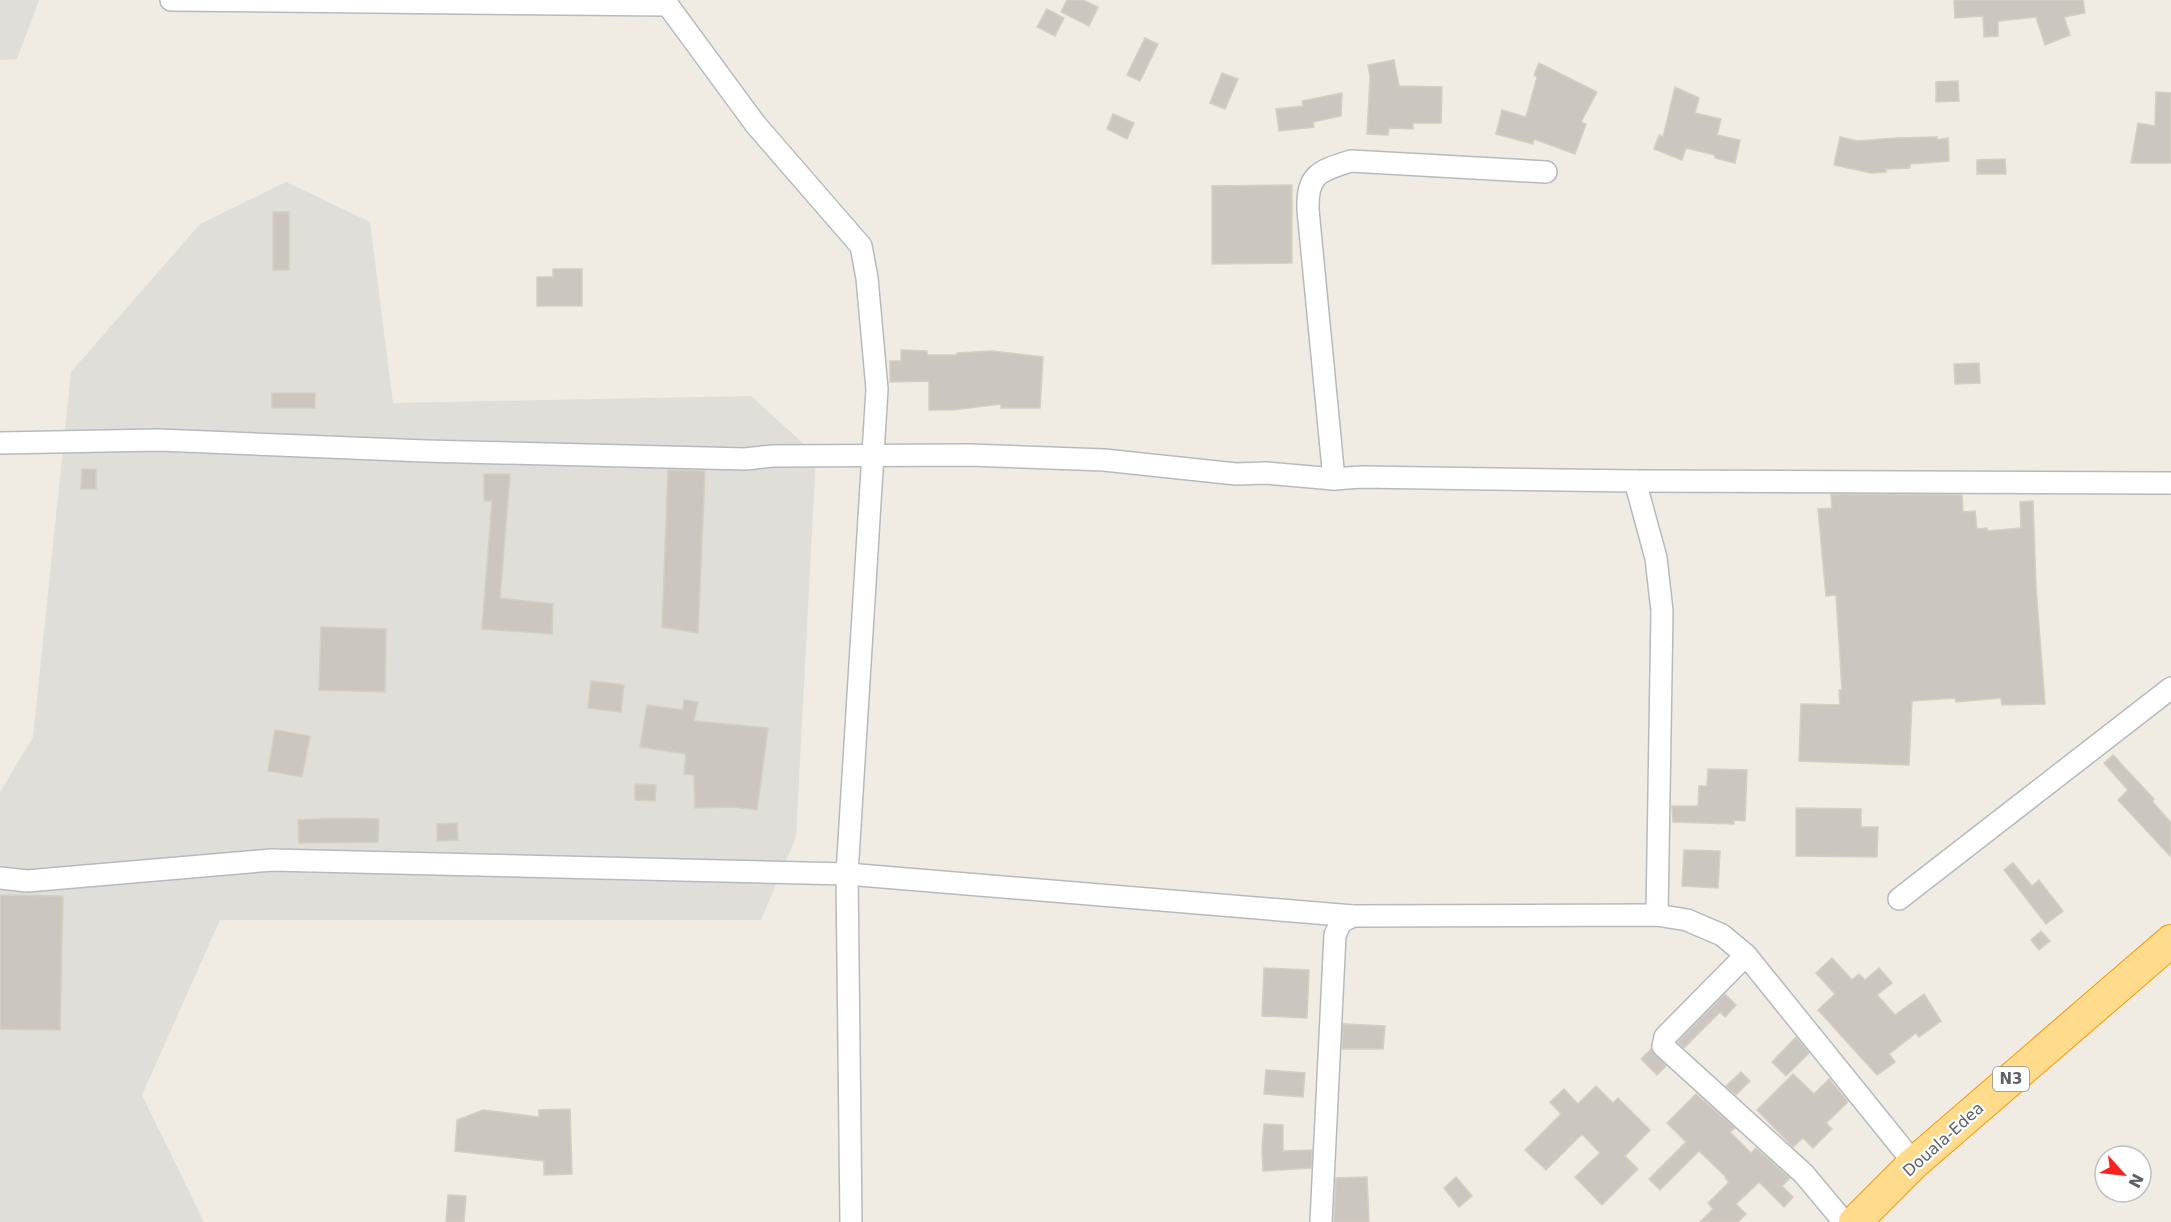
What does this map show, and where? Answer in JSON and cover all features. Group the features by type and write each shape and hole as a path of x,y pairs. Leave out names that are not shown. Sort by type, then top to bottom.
{"highway":[{"name":"Douala-Edea","path":"1855,1222 1914,1163 2171,941"}],"street":[{"path":"171,0 666,2 756,125 861,246 867,278 877,389 847,874 851,1222"},
{"path":"1334,479 1308,210 1308,193 1313,178 1323,169 1351,161 1546,172"},
{"path":"0,443 159,440 424,451 745,459 772,456 969,455 1104,460 1236,474 1266,473 1334,479 1361,477 1635,481 2171,483"},
{"path":"1635,481 1656,558 1662,611 1657,915"},
{"path":"1899,899 2171,688"},
{"path":"0,878 27,880 272,860 847,874 1353,916 1657,915 1687,920 1722,935 1746,955 1914,1163"},
{"path":"1321,1222 1335,935 1341,922 1353,916"},
{"path":"1746,955 1665,1037 1663,1046 1804,1174 1844,1222"}],"shaded area":[{"path":"0,0 39,0 17,59 0,60"},
{"path":"286,182 370,222 393,403 751,396 816,455 796,837 761,920 220,920 142,1095 204,1222 0,1222 0,792 33,737 71,372 200,224"}],"building":[{"path":"1067,0 1083,0 1098,7 1089,26 1061,12"},
{"path":"1954,0 2083,0 2085,13 2064,17 2070,35 2045,45 2036,17 1998,21 1998,36 1984,37 1983,16 1955,18"},
{"path":"1047,9 1064,18 1055,36 1037,27"},
{"path":"1145,38 1158,44 1140,81 1127,75"},
{"path":"1394,60 1399,86 1442,87 1441,123 1413,123 1413,129 1389,128 1388,135 1367,134 1370,77 1368,65"},
{"path":"1539,63 1597,92 1581,122 1586,124 1575,154 1534,139 1533,144 1496,134 1502,110 1526,117 1537,77 1534,75"},
{"path":"1222,73 1238,79 1225,109 1210,103"},
{"path":"1958,81 1959,101 1936,102 1936,82"},
{"path":"1675,87 1699,98 1695,113 1721,119 1717,135 1740,140 1735,163 1686,148 1682,160 1654,149 1659,135 1663,137"},
{"path":"2156,92 2171,93 2171,163 2131,163 2138,123 2155,126"},
{"path":"1342,93 1341,116 1313,122 1314,127 1279,131 1276,109 1303,106 1302,101"},
{"path":"1113,114 1134,123 1127,139 1107,129"},
{"path":"1840,137 1857,141 1948,138 1949,161 1910,164 1910,168 1886,169 1886,172 1871,173 1834,165"},
{"path":"2005,159 2006,174 1977,174 1977,160"},
{"path":"1292,185 1292,263 1212,264 1212,186"},
{"path":"273,212 289,212 289,270 273,270"},
{"path":"553,269 582,269 582,306 537,306 537,277 553,277"},
{"path":"901,350 927,351 927,355 957,355 957,353 992,351 1043,357 1040,408 1001,408 1001,404 952,410 929,410 929,381 890,382 890,361 901,361"},
{"path":"1979,363 1980,383 1955,384 1954,364"},
{"path":"272,393 315,393 315,408 272,408"},
{"path":"82,469 96,469 96,489 81,489"},
{"path":"668,470 705,471 698,633 662,627"},
{"path":"484,474 510,474 500,598 553,604 552,634 482,629 492,501 484,501"},
{"path":"1831,494 1962,495 1963,512 1975,511 1977,529 1987,528 1988,531 2021,528 2020,502 2033,501 2036,587 2045,704 2002,705 2001,698 1956,702 1955,698 1912,701 1909,765 1799,761 1801,704 1840,705 1839,690 1842,690 1836,595 1826,596 1818,509 1832,508"},
{"path":"321,627 386,629 385,692 319,690"},
{"path":"591,681 624,685 621,712 588,708"},
{"path":"684,700 698,702 694,721 768,728 757,810 732,807 695,808 694,775 684,774 686,754 640,747 647,705 683,710"},
{"path":"275,730 310,736 302,777 268,771"},
{"path":"2113,755 2154,799 2152,801 2171,823 2171,857 2118,800 2128,790 2104,763"},
{"path":"1708,769 1747,770 1745,821 1734,820 1734,824 1673,822 1672,806 1698,806 1699,786 1707,786"},
{"path":"635,784 656,785 655,801 635,800"},
{"path":"1796,808 1861,809 1861,827 1878,827 1877,857 1796,856"},
{"path":"379,819 378,842 299,843 298,820"},
{"path":"457,823 458,840 437,841 437,824"},
{"path":"1684,850 1720,851 1718,888 1682,886"},
{"path":"2013,863 2032,886 2039,880 2063,911 2046,924 2004,870"},
{"path":"0,895 63,896 60,1030 0,1029"},
{"path":"2041,931 2050,941 2039,950 2031,940"},
{"path":"1832,958 1852,980 1859,974 1865,980 1879,968 1892,983 1877,995 1895,1015 1924,994 1941,1021 1919,1037 1916,1033 1889,1054 1895,1062 1877,1075 1818,1010 1835,994 1816,973"},
{"path":"1264,968 1309,970 1307,1018 1262,1016"},
{"path":"1725,994 1736,1005 1725,1017 1720,1012 1684,1048 1678,1042"},
{"path":"1343,1024 1385,1026 1383,1049 1342,1049"},
{"path":"1796,1037 1809,1053 1786,1076 1772,1062"},
{"path":"1651,1049 1666,1066 1657,1075 1641,1059"},
{"path":"1266,1070 1305,1073 1303,1097 1264,1094"},
{"path":"1741,1072 1750,1081 1736,1095 1726,1086"},
{"path":"1793,1074 1814,1094 1829,1079 1848,1102 1826,1123 1832,1129 1813,1148 1803,1138 1793,1147 1757,1110"},
{"path":"1596,1086 1613,1103 1618,1098 1650,1130 1625,1156 1638,1169 1602,1205 1575,1177 1600,1153 1582,1134 1546,1170 1525,1150 1561,1114 1550,1102 1564,1089 1578,1104"},
{"path":"1696,1094 1735,1128 1730,1132 1751,1153 1756,1148 1790,1178 1782,1186 1793,1197 1784,1207 1759,1182 1736,1204 1746,1214 1738,1222 1700,1222 1713,1209 1708,1203 1729,1182 1699,1151 1660,1190 1649,1179 1686,1142 1667,1123"},
{"path":"570,1109 572,1174 544,1175 544,1161 455,1151 457,1120 483,1110 539,1117 539,1110"},
{"path":"1264,1124 1283,1125 1283,1151 1312,1150 1311,1168 1263,1171"},
{"path":"1367,1177 1369,1222 1334,1222 1336,1178"},
{"path":"1456,1177 1472,1196 1459,1207 1444,1188"},
{"path":"448,1195 466,1196 464,1222 446,1222"}]}
